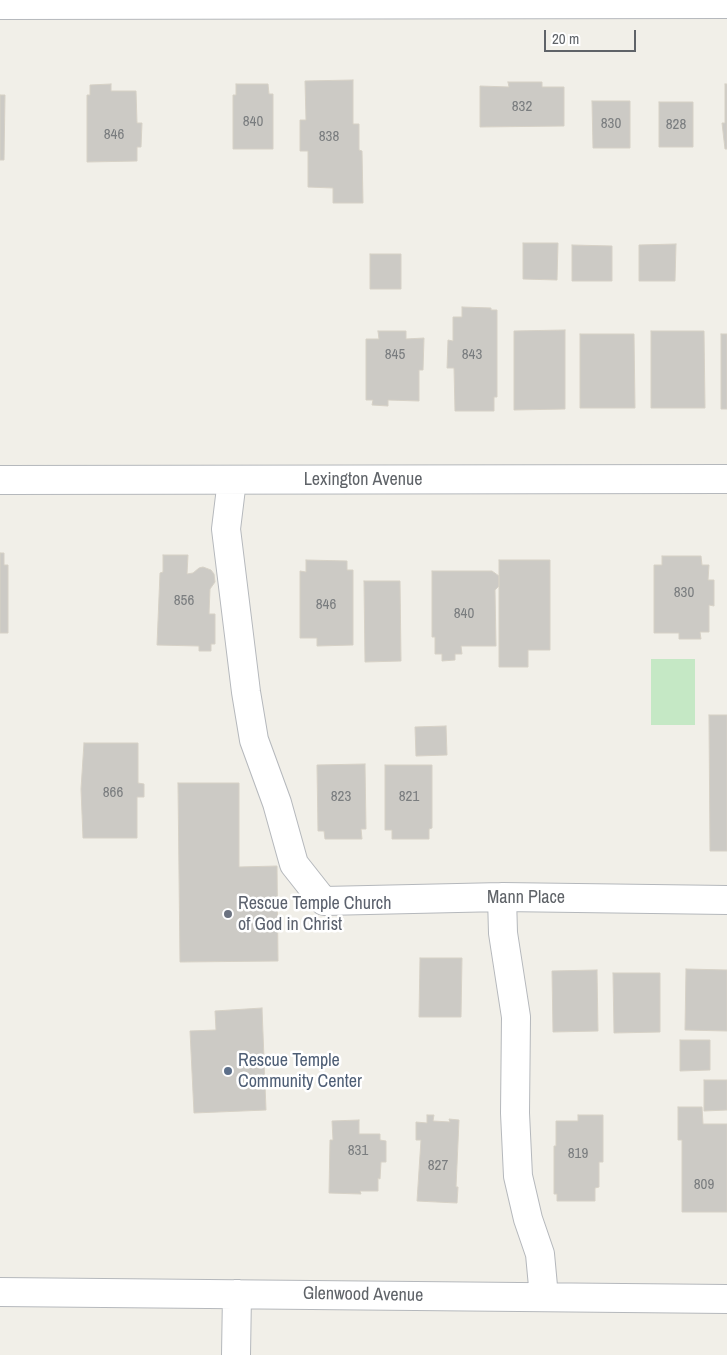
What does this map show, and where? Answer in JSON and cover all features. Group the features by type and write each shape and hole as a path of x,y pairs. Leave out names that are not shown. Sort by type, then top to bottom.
{"street":[{"path":"0,5 727,4"},
{"name":"Lexington Avenue","path":"0,480 727,479"},
{"name":"Mann Place","path":"232,480 226,529 246,692 254,740 276,803 294,864 324,901 502,897 727,900"},
{"path":"502,897 503,933 516,1017 515,1113 518,1176 528,1219 540,1254 544,1297"},
{"name":"Glenwood Avenue","path":"0,1292 727,1299"},
{"path":"236,1355 238,1294"}],"green space":[{"path":"651,659 695,659 695,725 651,725"}],"building":[{"path":"353,80 353,124 359,124 359,150 362,151 363,203 333,203 333,188 308,187 308,151 300,151 300,120 306,120 305,81"},
{"path":"508,82 542,82 542,87 564,87 564,126 480,127 480,86 509,87"},
{"path":"111,84 111,91 136,91 137,123 142,123 141,147 137,147 137,161 87,162 87,95 90,95 90,85"},
{"path":"236,84 268,84 269,94 273,94 273,149 233,149 233,95 236,95"},
{"path":"725,84 727,84 727,149 725,149 722,123 725,123"},
{"path":"0,95 5,95 4,160 0,160"},
{"path":"592,101 630,101 630,148 593,148"},
{"path":"659,102 693,102 693,147 659,147"},
{"path":"523,243 558,243 557,280 523,279"},
{"path":"676,244 675,281 639,281 639,245"},
{"path":"572,245 612,246 612,281 572,281"},
{"path":"370,254 401,254 401,289 370,289"},
{"path":"462,307 497,310 497,397 494,397 494,411 455,411 454,368 447,368 448,340 453,341 453,317 462,317"},
{"path":"565,330 565,409 514,410 514,331"},
{"path":"378,331 406,331 406,339 424,338 423,370 419,370 419,401 388,400 388,406 372,405 373,400 366,400 366,339 379,339"},
{"path":"651,331 704,331 705,408 651,408"},
{"path":"580,334 634,334 635,408 580,408"},
{"path":"721,334 727,334 727,409 721,409"},
{"path":"0,553 4,553 4,565 8,565 8,633 0,633"},
{"path":"163,555 188,555 187,574 203,567 211,570 214,574 215,582 210,589 209,614 215,614 215,644 211,644 211,651 199,651 199,646 157,645 160,573 163,572"},
{"path":"662,556 701,556 702,565 709,565 708,580 714,580 714,606 709,605 709,632 700,632 701,639 679,639 679,633 654,633 654,565 662,565"},
{"path":"306,560 347,561 347,570 353,570 353,645 317,646 317,638 300,638 300,571 306,572"},
{"path":"499,560 550,560 550,650 528,650 528,667 499,667"},
{"path":"432,571 492,571 499,576 499,586 495,590 496,646 461,646 462,654 455,654 455,660 442,661 442,654 435,654 435,637 432,637"},
{"path":"364,581 400,581 401,661 365,662"},
{"path":"709,715 727,715 727,851 710,851"},
{"path":"446,726 447,755 416,756 415,727"},
{"path":"84,743 138,743 138,783 144,784 144,797 137,797 137,838 83,838 81,789"},
{"path":"365,764 366,829 361,829 362,839 325,839 324,831 318,831 317,765"},
{"path":"385,765 432,765 432,828 429,829 429,839 392,839 392,830 385,830"},
{"name":"Rescue Temple Church of God in Christ","path":"178,783 239,783 239,867 277,866 278,961 180,962"},
{"path":"420,958 462,958 461,1017 419,1017"},
{"path":"686,969 727,970 727,1031 685,1030"},
{"path":"597,970 598,1031 553,1032 552,971"},
{"path":"613,973 660,973 660,1032 614,1033"},
{"name":"Rescue Temple Community Center","path":"262,1008 266,1110 194,1113 190,1031 216,1030 215,1011"},
{"path":"680,1040 710,1040 710,1070 680,1071"},
{"path":"704,1080 727,1080 727,1110 704,1111"},
{"path":"678,1107 702,1107 703,1124 727,1124 727,1212 682,1212 682,1140 678,1140"},
{"path":"427,1115 434,1115 433,1121 450,1122 449,1119 459,1120 457,1203 417,1201 421,1140 416,1140 416,1122 427,1123"},
{"path":"578,1115 603,1115 603,1162 599,1162 599,1187 595,1188 595,1201 557,1201 557,1194 554,1194 556,1121 578,1121"},
{"path":"359,1120 359,1134 380,1134 380,1140 386,1141 386,1162 381,1162 378,1191 360,1191 361,1194 329,1193 330,1140 333,1140 332,1121"}],"place":[{"name":"Rescue Temple Church of God in Christ","path":"228,914"},
{"name":"Rescue Temple Community Center","path":"228,1071"}]}
